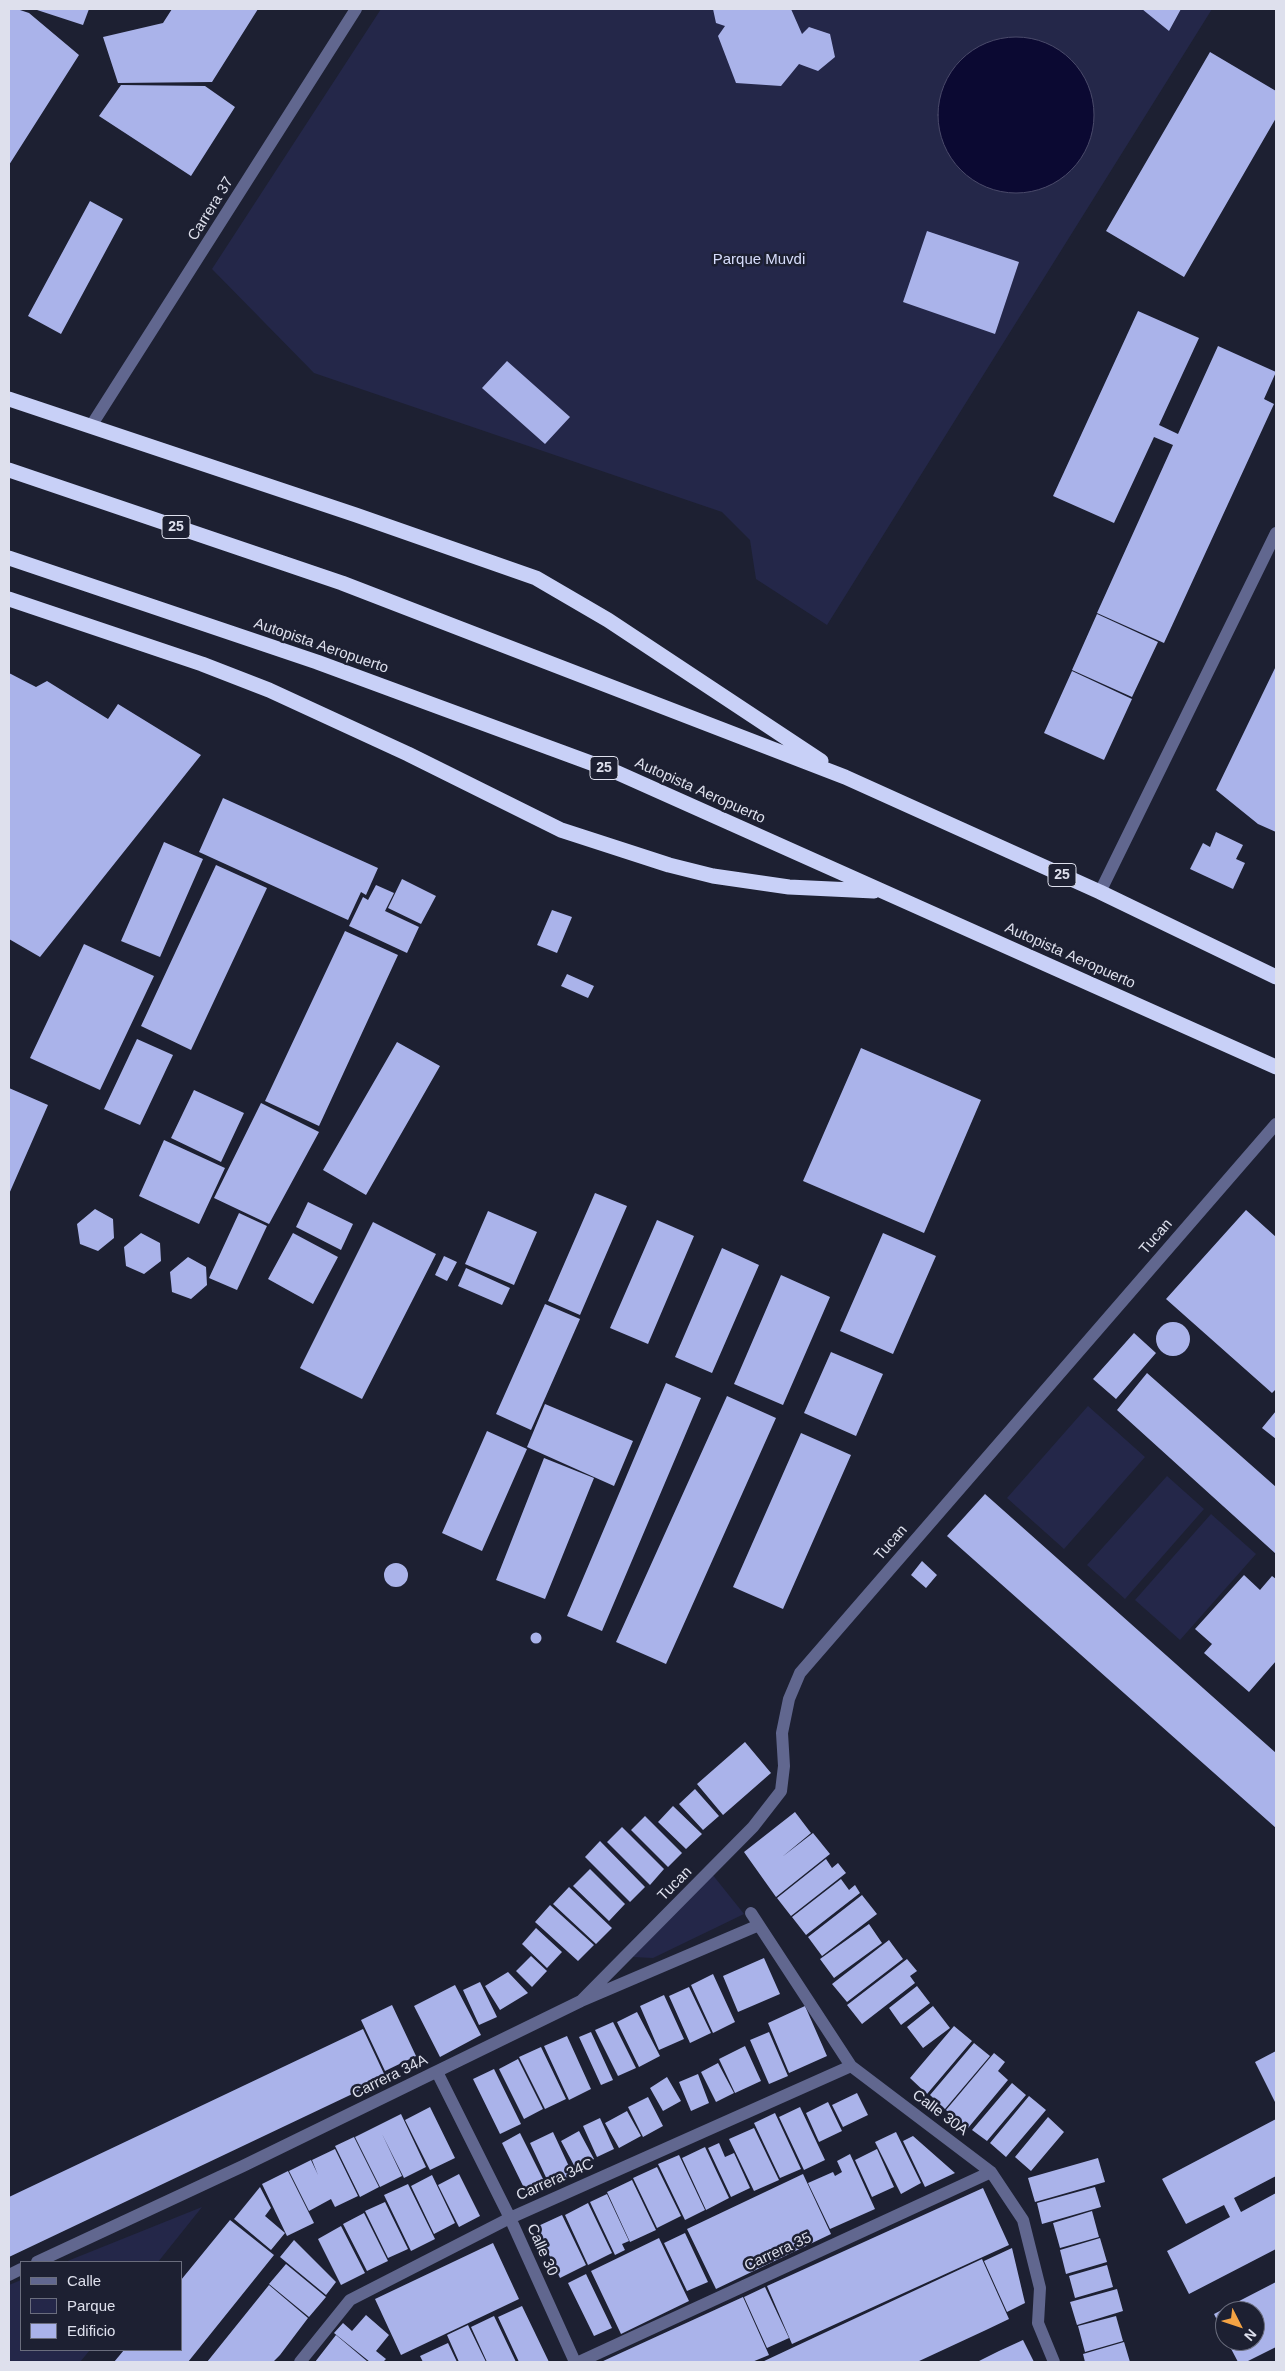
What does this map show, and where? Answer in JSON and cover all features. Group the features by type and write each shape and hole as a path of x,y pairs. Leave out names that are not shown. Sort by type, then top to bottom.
{"highway":[{"path":"9,399 356,515 536,578 608,620 845,777"},
{"name":"25","path":"9,470 342,583 845,777 1100,892 1276,977"},
{"name":"Autopista Aeropuerto","path":"9,558 317,662 618,773 1276,1067"},
{"path":"9,599 202,664 269,690 408,754 561,830 669,865 714,876 789,887 883,892"}],"street":[{"name":"Carrera 37","path":"91,426 356,9"},
{"path":"1100,892 1276,533"},
{"name":"Tucan","path":"581,2001 752,1827 780,1791 784,1766 782,1733 789,1699 800,1673 1276,1124"},
{"name":"Calle 30A","path":"751,1913 851,2066 991,2172 1023,2220 1040,2288 1038,2323 1054,2362"},
{"name":"Carrera 34A","path":"39,2261 243,2166 581,2001 759,1925"},
{"name":"Carrera 34C","path":"300,2362 350,2300 510,2218 851,2066"},
{"name":"Calle 30","path":"437,2072 510,2218 575,2362"},
{"name":"Carrera 35","path":"579,2362 991,2172"}],"green space":[{"name":"Parque Muvdi","path":"381,9 1212,9 827,625 756,579 750,540 722,512 314,373 212,269"},
{"path":"1088,1406 1145,1457 1064,1549 1007,1498"},
{"path":"1167,1476 1204,1509 1125,1599 1087,1565"},
{"path":"1211,1514 1256,1554 1180,1640 1135,1600"},
{"path":"712,1874 744,1914 653,1958 633,1957"},
{"path":"202,2207 159,2261 67,2261"},
{"path":"20,2280 20,2351 89,2351 80,2362 9,2362 9,2285"}],"shaded area":[{"path":"1016,37 1046,43 1059,50 1071,60 1081,72 1088,85 1094,115 1088,145 1081,158 1071,170 1059,180 1046,187 1016,193 986,187 973,180 961,170 951,158 944,145 938,115 944,85 951,72 961,60 973,50 986,43"}],"building":[{"path":"9,9 17,9 29,13 79,55 9,165"},
{"path":"34,9 89,9 83,25"},
{"path":"172,9 258,9 212,82 118,83 103,37 163,23"},
{"path":"713,9 791,9 802,34 809,27 830,34 835,57 818,71 799,64 781,86 736,83 718,36 725,26 716,23"},
{"path":"1142,9 1181,9 1169,31"},
{"path":"1210,52 1276,91 1276,118 1184,277 1106,231"},
{"path":"121,85 205,86 235,107 191,176 99,116"},
{"path":"90,201 123,219 61,334 28,316"},
{"path":"927,231 1019,262 995,334 903,302"},
{"path":"1138,311 1199,338 1159,425 1178,434 1218,346 1276,372 1264,399 1274,404 1164,643 1097,613 1173,445 1154,437 1114,523 1053,496"},
{"path":"507,361 570,417 545,444 482,388"},
{"path":"1097,614 1158,642 1132,697 1072,670"},
{"path":"1276,666 1276,832 1258,824 1216,790"},
{"path":"1072,671 1132,699 1104,760 1044,733"},
{"path":"9,673 36,687 47,681 108,719 118,704 201,755 40,957 9,939"},
{"path":"223,798 378,868 366,895 361,892 348,920 199,852"},
{"path":"1216,832 1243,845 1236,859 1245,863 1233,889 1190,869 1203,843 1210,847"},
{"path":"164,842 203,859 160,957 121,941"},
{"path":"216,865 267,888 191,1050 141,1026"},
{"path":"402,879 436,896 421,924 388,908"},
{"path":"376,885 394,893 385,911 419,927 407,953 349,926 363,897 368,900"},
{"path":"552,910 572,917 557,953 537,945"},
{"path":"345,931 398,955 319,1126 265,1101"},
{"path":"84,944 154,976 100,1090 30,1058"},
{"path":"567,974 594,986 588,998 561,986"},
{"path":"137,1039 173,1055 140,1125 104,1109"},
{"path":"397,1042 440,1066 366,1195 323,1170"},
{"path":"861,1048 981,1100 924,1233 803,1181"},
{"path":"9,1088 48,1105 9,1194"},
{"path":"194,1090 244,1113 221,1162 171,1138"},
{"path":"261,1103 319,1132 269,1224 214,1198"},
{"path":"164,1140 225,1168 199,1224 139,1196"},
{"path":"595,1193 627,1206 580,1315 548,1301"},
{"path":"308,1202 353,1224 341,1250 296,1227"},
{"path":"95,1209 113,1219 114,1238 98,1251 80,1244 77,1224"},
{"path":"1246,1210 1276,1237 1276,1389 1272,1393 1166,1299"},
{"path":"488,1211 537,1232 514,1285 465,1264"},
{"path":"239,1213 267,1226 237,1290 209,1278"},
{"path":"657,1220 694,1236 648,1344 610,1328"},
{"path":"373,1222 436,1254 362,1399 300,1368"},
{"path":"141,1233 160,1243 161,1261 144,1274 126,1266 124,1247"},
{"path":"293,1233 338,1257 313,1304 268,1279"},
{"path":"883,1233 936,1256 893,1354 840,1331"},
{"path":"722,1248 759,1265 712,1373 675,1357"},
{"path":"444,1256 457,1262 447,1281 435,1275"},
{"path":"188,1257 206,1267 207,1285 191,1299 172,1292 170,1272"},
{"path":"466,1268 510,1288 502,1305 458,1286"},
{"path":"781,1275 830,1297 783,1405 734,1384"},
{"path":"545,1304 580,1319 531,1430 496,1414"},
{"path":"1173,1322 1180,1323 1185,1327 1189,1332 1189,1346 1185,1351 1180,1355 1173,1356 1166,1355 1161,1351 1157,1346 1156,1339 1157,1332 1161,1327 1166,1323"},
{"path":"1134,1333 1156,1353 1116,1399 1093,1379"},
{"path":"831,1352 883,1374 856,1436 804,1413"},
{"path":"1147,1373 1276,1487 1276,1554 1117,1410"},
{"path":"666,1383 701,1398 602,1631 567,1616"},
{"path":"727,1396 776,1418 666,1664 616,1642"},
{"path":"545,1404 633,1441 614,1486 527,1447"},
{"path":"1276,1411 1276,1439 1262,1428"},
{"path":"487,1431 527,1449 482,1551 442,1533"},
{"path":"801,1433 851,1455 783,1609 733,1587"},
{"path":"544,1458 594,1478 545,1599 496,1580"},
{"path":"985,1494 1276,1753 1276,1828 947,1536"},
{"path":"922,1561 937,1575 926,1588 911,1575"},
{"path":"396,1563 405,1566 408,1575 405,1584 396,1587 387,1584 384,1575 387,1566"},
{"path":"1244,1575 1260,1590 1272,1576 1276,1579 1276,1661 1249,1692 1204,1653 1212,1644 1195,1629"},
{"path":"534,1633 538,1633 541,1638 540,1642 534,1643 531,1640 531,1636"},
{"path":"745,1742 771,1773 723,1815 697,1784"},
{"path":"695,1789 719,1816 703,1830 679,1804"},
{"path":"673,1806 702,1834 686,1849 658,1822"},
{"path":"795,1812 811,1833 782,1857 813,1833 830,1854 776,1897 744,1852"},
{"path":"645,1816 682,1853 668,1867 631,1830"},
{"path":"622,1827 664,1869 650,1885 607,1842"},
{"path":"600,1841 645,1887 630,1902 585,1857"},
{"path":"826,1859 832,1868 838,1863 846,1873 791,1916 777,1898"},
{"path":"590,1869 625,1904 609,1921 573,1886"},
{"path":"841,1879 849,1890 855,1885 860,1893 806,1935 792,1917"},
{"path":"569,1887 612,1928 596,1944 553,1904"},
{"path":"862,1895 877,1914 822,1956 808,1937"},
{"path":"550,1905 594,1945 578,1961 535,1922"},
{"path":"869,1924 882,1943 834,1978 820,1959"},
{"path":"536,1928 562,1952 547,1968 522,1944"},
{"path":"889,1940 903,1959 847,2002 832,1984"},
{"path":"531,1956 547,1971 532,1987 516,1971"},
{"path":"764,1958 780,1994 738,2012 723,1976"},
{"path":"907,1959 917,1971 910,1976 915,1983 862,2024 847,2005"},
{"path":"508,1972 528,1993 500,2010 485,1986"},
{"path":"713,1974 735,2022 713,2033 691,1985"},
{"path":"480,1982 497,2017 479,2025 463,1990"},
{"path":"455,1985 481,2035 440,2057 414,2006"},
{"path":"917,1986 930,2003 901,2025 889,2008"},
{"path":"689,1987 711,2033 690,2043 669,1996"},
{"path":"664,1995 684,2039 659,2050 640,2006"},
{"path":"392,2005 416,2056 385,2071 361,2020"},
{"path":"805,2006 827,2056 789,2073 768,2023"},
{"path":"933,2006 950,2028 923,2048 907,2027"},
{"path":"637,2012 660,2056 639,2067 617,2022"},
{"path":"613,2022 636,2068 618,2076 595,2030"},
{"path":"954,2026 972,2041 927,2094 910,2078"},
{"path":"363,2029 386,2078 9,2257 9,2197"},
{"path":"591,2032 613,2080 601,2085 579,2037"},
{"path":"769,2032 788,2076 769,2084 750,2040"},
{"path":"567,2036 591,2089 569,2100 544,2046"},
{"path":"974,2043 990,2056 945,2109 930,2095"},
{"path":"745,2046 761,2081 735,2093 719,2059"},
{"path":"541,2047 566,2099 545,2109 519,2057"},
{"path":"1276,2051 1276,2104 1255,2062"},
{"path":"994,2053 1005,2062 998,2071 1008,2080 968,2128 946,2110"},
{"path":"518,2059 543,2109 524,2119 499,2069"},
{"path":"718,2063 734,2093 716,2102 701,2072"},
{"path":"494,2069 521,2124 500,2134 473,2079"},
{"path":"698,2074 709,2103 691,2111 679,2082"},
{"path":"667,2077 681,2101 663,2111 650,2088"},
{"path":"1012,2083 1026,2095 987,2141 972,2130"},
{"path":"857,2093 868,2115 843,2127 832,2105"},
{"path":"1029,2096 1046,2110 1006,2157 990,2143"},
{"path":"648,2097 663,2126 643,2137 628,2107"},
{"path":"828,2102 842,2131 819,2142 806,2113"},
{"path":"430,2107 455,2158 430,2170 405,2120"},
{"path":"800,2107 825,2160 804,2170 779,2117"},
{"path":"627,2111 641,2136 619,2148 605,2123"},
{"path":"775,2113 801,2169 780,2178 754,2123"},
{"path":"401,2114 426,2167 404,2178 382,2134 402,2176 380,2187 355,2137"},
{"path":"1048,2117 1064,2132 1031,2171 1015,2157"},
{"path":"600,2118 614,2149 597,2157 583,2126"},
{"path":"1276,2119 1276,2176 1234,2198 1241,2212 1276,2193 1276,2249 1189,2294 1167,2251 1230,2217 1224,2205 1186,2224 1162,2179"},
{"path":"754,2128 779,2180 754,2191 729,2139"},
{"path":"579,2131 594,2159 576,2169 561,2141"},
{"path":"553,2132 573,2175 550,2186 530,2143"},
{"path":"896,2132 921,2183 901,2194 875,2142"},
{"path":"520,2133 546,2185 527,2194 502,2143"},
{"path":"913,2136 955,2173 925,2187 903,2141"},
{"path":"354,2137 379,2187 360,2197 335,2146"},
{"path":"719,2143 725,2157 734,2153 750,2188 731,2197 708,2148"},
{"path":"705,2147 729,2198 706,2210 682,2158"},
{"path":"335,2149 358,2196 335,2207 331,2199 309,2211 289,2171 311,2160 318,2175 312,2160"},
{"path":"877,2149 894,2187 872,2197 855,2160"},
{"path":"850,2154 875,2209 830,2229 808,2183 833,2172 835,2176 842,2172 837,2161"},
{"path":"679,2155 705,2210 685,2220 658,2164"},
{"path":"1098,2158 1105,2182 1035,2202 1028,2178"},
{"path":"657,2167 681,2216 657,2228 633,2178"},
{"path":"288,2171 314,2223 287,2236 262,2184"},
{"path":"459,2174 480,2216 459,2227 438,2185"},
{"path":"803,2174 831,2234 716,2289 687,2229"},
{"path":"432,2175 455,2223 434,2234 411,2186"},
{"path":"632,2180 656,2230 630,2242 607,2192"},
{"path":"408,2184 435,2239 411,2251 384,2195"},
{"path":"260,2187 271,2208 265,2216 285,2233 271,2250 234,2219"},
{"path":"1095,2187 1101,2207 1042,2224 1037,2203"},
{"path":"983,2188 1009,2245 792,2344 767,2286"},
{"path":"607,2194 629,2241 622,2244 625,2250 615,2255 590,2202"},
{"path":"385,2202 408,2249 388,2258 365,2211"},
{"path":"588,2203 612,2253 588,2265 565,2215"},
{"path":"1092,2211 1099,2237 1060,2248 1053,2223"},
{"path":"364,2213 388,2261 367,2271 343,2224"},
{"path":"562,2215 586,2265 560,2278 536,2227"},
{"path":"230,2220 274,2255 188,2362 114,2362 123,2351 182,2351 182,2279"},
{"path":"341,2226 365,2273 341,2285 318,2239"},
{"path":"685,2233 708,2282 687,2291 664,2243"},
{"path":"659,2238 689,2301 621,2334 591,2271"},
{"path":"1100,2238 1107,2262 1066,2274 1060,2250"},
{"path":"294,2240 336,2282 326,2295 280,2257"},
{"path":"493,2243 519,2299 401,2355 375,2299"},
{"path":"1012,2248 1025,2303 1007,2312 984,2261"},
{"path":"982,2259 1009,2319 986,2330 917,2362 762,2362"},
{"path":"286,2264 326,2297 309,2317 269,2284"},
{"path":"1107,2265 1113,2287 1075,2298 1069,2276"},
{"path":"586,2274 612,2328 594,2336 568,2283"},
{"path":"1276,2282 1276,2347 1246,2362 1238,2362 1232,2351 1265,2351 1265,2301 1239,2301"},
{"path":"269,2285 308,2318 280,2355 273,2362 207,2362"},
{"path":"765,2287 789,2338 767,2348 744,2297"},
{"path":"1117,2289 1123,2311 1077,2325 1070,2302"},
{"path":"743,2297 769,2355 752,2362 601,2362"},
{"path":"522,2306 549,2362 519,2362 498,2317"},
{"path":"366,2315 389,2335 376,2351 386,2359 383,2362 370,2362 334,2333 343,2323 352,2331"},
{"path":"494,2316 516,2362 487,2362 471,2327"},
{"path":"1116,2316 1123,2341 1085,2352 1078,2326"},
{"path":"468,2325 486,2362 459,2362 447,2335"},
{"path":"336,2335 368,2362 315,2362"},
{"path":"1023,2340 1034,2362 977,2362 999,2351"},
{"path":"1124,2342 1130,2362 1085,2362 1083,2354"},
{"path":"448,2343 457,2362 423,2362 420,2356"}]}
